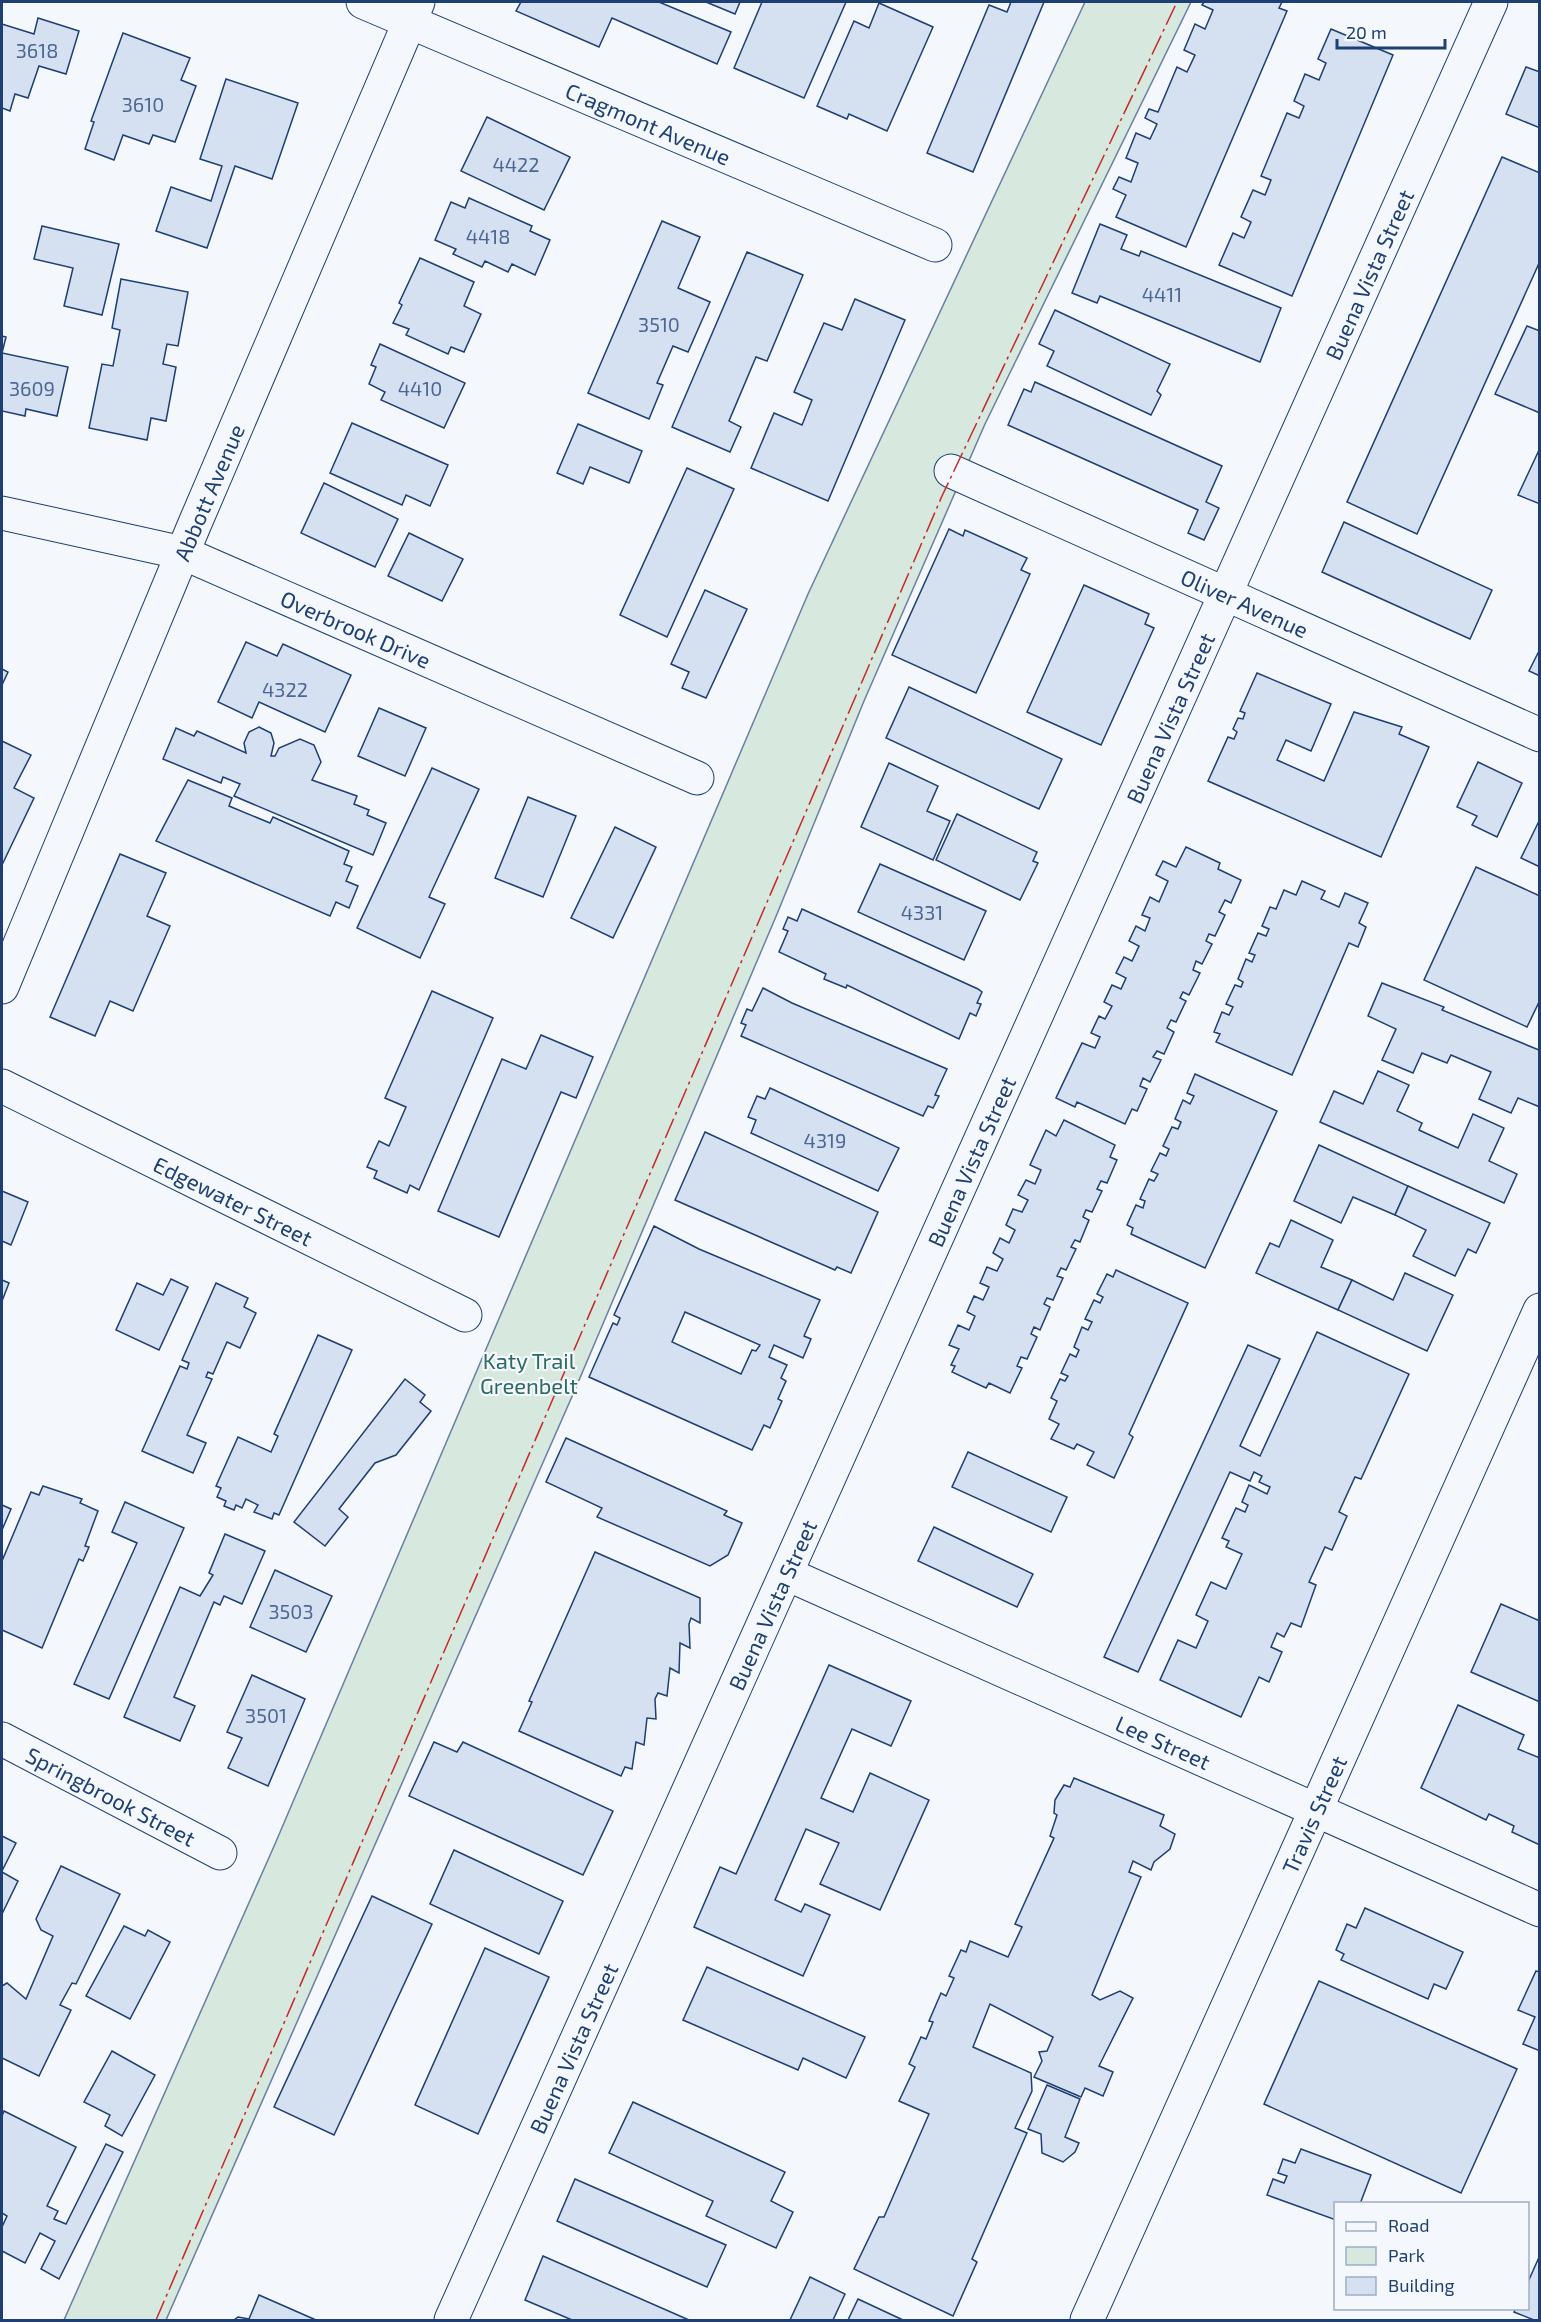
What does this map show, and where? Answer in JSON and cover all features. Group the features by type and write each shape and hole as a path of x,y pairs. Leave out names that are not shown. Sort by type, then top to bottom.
{"street":[{"name":"Cragmont Avenue","path":"363,2 414,11 935,245"},
{"name":"Buena Vista Street","path":"451,2320 1491,2"},
{"name":"Abbott Avenue","path":"2,987 183,553 414,11"},
{"name":"Oliver Avenue","path":"951,471 1539,735"},
{"name":"Overbrook Drive","path":"2,513 183,553 697,778"},
{"name":"Edgewater Street","path":"2,1086 465,1315"},
{"name":"Travis Street","path":"1087,2320 1539,1310"},
{"name":"Lee Street","path":"787,1574 1539,1910"},
{"name":"Springbrook Street","path":"2,1739 220,1853"}],"green space":[{"name":"Katy Trail Greenbelt","path":"1085,2 1191,2 985,424 864,701 777,914 574,1392 166,2320 64,2320 275,1844 808,594"}],"building":[{"path":"521,2 659,2 731,32 717,64 612,18 599,47 516,11"},
{"path":"706,2 740,2 735,14"},
{"path":"762,2 846,2 804,98 734,68"},
{"path":"1011,2 1044,2 973,172 927,153 989,5 1007,12"},
{"path":"1204,2 1282,2 1279,8 1287,11 1186,247 1116,217 1126,195 1113,189 1119,177 1131,182 1138,163 1126,158 1136,133 1150,139 1157,124 1145,118 1149,109 1158,112 1177,67 1187,72 1195,55 1184,50 1195,24 1205,29 1213,10 1202,5"},
{"path":"879,3 933,27 887,131 849,114 847,119 817,106 854,21 869,28"},
{"path":"38,18 79,31 66,74 39,66 28,98 15,94 10,111 2,108 2,24 34,34"},
{"path":"1331,29 1393,55 1292,296 1219,265 1233,233 1244,238 1251,222 1241,217 1253,190 1265,195 1271,180 1261,176 1287,113 1299,118 1304,106 1294,101 1305,74 1319,80 1326,63 1318,59"},
{"path":"123,33 190,58 181,80 196,86 175,142 153,135 149,144 123,135 114,160 85,149 94,122 91,121"},
{"path":"1526,67 1540,72 1540,128 1506,114"},
{"path":"226,79 298,103 272,179 235,166 207,248 156,231 171,187 211,201 222,166 200,159"},
{"path":"487,117 570,157 544,210 461,171"},
{"path":"1502,157 1540,173 1540,261 1417,534 1347,502"},
{"path":"469,198 532,226 530,231 550,240 535,275 512,264 508,272 485,261 482,267 453,254 456,249 435,240 451,202 465,208"},
{"path":"662,221 700,237 678,288 710,302 688,352 673,346 657,383 663,385 649,419 588,393"},
{"path":"1100,224 1127,235 1121,249 1139,256 1141,251 1281,308 1260,362 1100,296 1097,303 1072,293"},
{"path":"42,226 119,244 102,315 64,306 73,268 34,259"},
{"path":"747,252 803,275 767,361 756,357 729,421 741,427 730,452 672,427"},
{"path":"420,258 474,282 464,306 481,314 464,352 451,347 448,354 406,335 409,329 393,323 402,305 399,303"},
{"path":"121,279 188,292 178,346 167,344 163,364 176,367 166,421 151,418 147,440 89,428 102,364 113,366 120,330 112,328"},
{"path":"855,299 905,320 828,501 751,468 774,413 802,425 812,400 794,392 824,323 842,330"},
{"path":"1055,310 1170,364 1157,391 1161,395 1151,415 1047,366 1054,351 1039,344"},
{"path":"1527,326 1540,331 1540,413 1495,394"},
{"path":"2,336 6,337 2,353"},
{"path":"380,344 465,383 444,428 381,400 385,392 369,384 376,367 371,365"},
{"path":"2,353 68,367 57,416 26,409 25,416 2,411"},
{"path":"1035,382 1222,466 1206,502 1219,508 1204,540 1188,533 1198,510 1008,425 1024,389 1031,392"},
{"path":"352,423 448,465 430,506 406,495 402,505 330,473"},
{"path":"578,424 642,451 629,483 590,467 583,484 557,473"},
{"path":"1540,448 1540,504 1518,495"},
{"path":"687,468 734,489 667,637 620,615"},
{"path":"324,483 398,519 375,567 301,533"},
{"path":"1344,522 1492,590 1470,639 1322,572"},
{"path":"949,529 963,536 965,530 1027,558 1021,570 1030,574 976,693 892,655"},
{"path":"409,533 463,559 442,601 388,576"},
{"path":"1084,585 1149,614 1145,624 1154,628 1101,745 1027,712"},
{"path":"705,590 747,609 706,698 682,688 689,672 671,664"},
{"path":"246,642 277,656 283,644 351,675 325,732 259,702 252,718 218,702"},
{"path":"1540,649 1540,676 1529,671"},
{"path":"2,669 8,672 2,685"},
{"path":"1257,673 1331,704 1311,751 1286,740 1277,760 1324,781 1354,712 1402,727 1399,734 1429,747 1381,857 1208,781 1228,737 1234,739 1237,732 1233,729 1238,718 1243,719 1245,713 1240,711"},
{"path":"909,687 1062,759 1039,809 886,738"},
{"path":"379,708 426,728 405,776 358,756"},
{"path":"259,727 271,733 274,743 271,756 275,756 279,748 300,739 314,745 321,762 312,780 357,796 354,804 369,810 367,815 386,823 373,855 234,796 240,784 223,777 221,783 163,759 176,728 194,736 197,731 246,753 244,743 249,732"},
{"path":"2,741 31,755 14,788 34,798 2,865"},
{"path":"1478,762 1522,783 1497,837 1472,825 1477,816 1457,807"},
{"path":"889,763 938,786 927,811 950,821 933,860 861,827"},
{"path":"432,768 479,789 429,897 445,904 420,958 357,928"},
{"path":"188,780 232,798 229,806 270,823 273,817 349,851 344,864 352,867 346,881 358,886 349,908 336,902 330,916 156,841"},
{"path":"528,797 576,816 543,897 495,878"},
{"path":"957,814 1037,852 1033,861 1038,863 1020,900 936,860"},
{"path":"1540,819 1540,867 1521,858"},
{"path":"615,827 656,847 613,938 571,918"},
{"path":"1186,847 1220,863 1218,869 1241,880 1231,903 1225,900 1219,912 1225,915 1215,936 1209,934 1206,941 1212,944 1202,964 1196,961 1193,970 1200,973 1189,995 1183,992 1180,998 1186,1001 1176,1022 1171,1020 1167,1028 1174,1032 1164,1054 1157,1051 1153,1057 1161,1060 1150,1082 1143,1078 1140,1086 1147,1089 1137,1111 1132,1109 1125,1124 1077,1102 1075,1107 1056,1098 1082,1043 1095,1048 1100,1037 1091,1033 1099,1016 1105,1019 1112,1006 1104,1002 1112,985 1121,989 1126,978 1116,973 1124,957 1132,961 1139,946 1129,941 1136,926 1145,931 1150,918 1142,915 1150,897 1159,902 1168,881 1156,875 1163,861 1176,867"},
{"path":"120,854 166,873 147,916 170,926 133,1011 110,1001 95,1036 50,1017"},
{"path":"880,864 986,911 964,960 858,912"},
{"path":"1476,867 1540,896 1540,1000 1527,1027 1424,980"},
{"path":"1302,881 1325,891 1321,899 1339,907 1345,893 1368,903 1359,923 1366,927 1358,947 1349,943 1292,1075 1216,1042 1220,1034 1214,1032 1222,1012 1229,1015 1233,1007 1226,1004 1235,985 1241,987 1243,982 1238,979 1246,959 1252,962 1255,955 1249,953 1258,933 1266,936 1269,929 1262,926 1270,907 1276,909 1284,890 1296,895"},
{"path":"802,909 978,989 982,992 977,1003 981,1004 976,1016 970,1013 959,1039 847,985 846,988 824,979 826,974 779,952 788,931 783,929 788,917 797,921"},
{"path":"1382,983 1444,1007 1442,1010 1539,1050 1540,1107 1518,1098 1511,1113 1479,1099 1491,1072 1451,1055 1447,1063 1422,1053 1413,1073 1382,1060 1396,1029 1368,1016"},
{"path":"763,988 792,1003 947,1069 935,1095 939,1096 933,1108 928,1106 923,1116 741,1036 746,1025 741,1023 747,1009 752,1011"},
{"path":"432,991 493,1018 419,1190 410,1185 407,1193 374,1178 377,1171 367,1167 379,1141 389,1146 406,1107 385,1098"},
{"path":"541,1035 593,1057 576,1098 561,1092 499,1237 438,1211 502,1059 526,1069"},
{"path":"1378,1071 1409,1085 1397,1111 1422,1123 1419,1130 1458,1148 1473,1114 1504,1128 1489,1161 1517,1174 1504,1203 1320,1122 1334,1091 1363,1104"},
{"path":"1195,1074 1277,1111 1205,1268 1131,1234 1133,1228 1127,1225 1136,1205 1143,1208 1145,1201 1140,1199 1149,1179 1154,1181 1158,1174 1151,1171 1160,1153 1166,1156 1169,1149 1163,1146 1172,1127 1178,1129 1181,1122 1175,1119 1183,1100 1190,1104 1194,1096 1187,1093"},
{"path":"770,1088 899,1148 878,1191 751,1133 756,1120 748,1117 757,1096 765,1099"},
{"path":"1064,1120 1115,1145 1110,1157 1117,1160 1107,1183 1101,1181 1097,1189 1102,1191 1092,1212 1086,1210 1083,1217 1089,1220 1080,1242 1075,1240 1071,1247 1076,1249 1066,1270 1061,1268 1057,1276 1063,1278 1053,1300 1047,1298 1044,1304 1050,1307 1040,1330 1034,1327 1031,1334 1037,1337 1027,1359 1021,1357 1017,1366 1022,1368 1010,1393 989,1383 986,1388 952,1372 955,1366 951,1365 959,1349 949,1345 958,1325 969,1330 975,1316 967,1312 974,1296 983,1300 989,1287 980,1283 987,1267 997,1271 1003,1259 993,1253 1000,1238 1009,1243 1015,1230 1006,1225 1013,1209 1022,1212 1028,1200 1018,1195 1026,1180 1035,1184 1041,1170 1030,1165 1046,1130 1056,1136"},
{"path":"705,1132 878,1212 851,1273 837,1267 835,1270 675,1200"},
{"path":"1319,1145 1408,1186 1395,1215 1353,1197 1341,1223 1294,1201"},
{"path":"1408,1186 1490,1223 1476,1253 1468,1249 1455,1276 1413,1256 1426,1230 1395,1215"},
{"path":"2,1191 28,1202 11,1245 2,1241"},
{"path":"1291,1220 1333,1240 1321,1267 1352,1280 1338,1310 1256,1273 1270,1243 1279,1247"},
{"path":"654,1226 699,1249 820,1300 804,1336 811,1339 803,1358 774,1345 769,1357 787,1365 781,1378 786,1381 778,1399 782,1401 770,1428 764,1425 752,1450 589,1377 613,1323 617,1325 620,1318 614,1315","holes":["685,1312 760,1345 756,1351 752,1350 741,1374 672,1342"]},
{"path":"1116,1270 1188,1303 1129,1434 1133,1437 1114,1478 1087,1465 1094,1452 1077,1444 1074,1449 1051,1439 1059,1424 1049,1419 1057,1401 1051,1398 1060,1379 1065,1381 1068,1376 1061,1373 1070,1354 1076,1357 1079,1350 1074,1347 1082,1327 1088,1330 1092,1322 1085,1319 1094,1300 1100,1303 1103,1297 1097,1294 1107,1274 1113,1277"},
{"path":"1405,1273 1453,1295 1427,1351 1338,1310 1352,1280 1393,1300"},
{"path":"171,1279 188,1287 159,1350 116,1330 137,1283 163,1295"},
{"path":"2,1280 9,1283 2,1301"},
{"path":"216,1283 248,1298 244,1307 256,1313 240,1348 227,1342 213,1374 208,1372 206,1377 212,1379 187,1435 206,1443 193,1473 142,1451 180,1366 187,1369 189,1363 182,1360"},
{"path":"1317,1332 1409,1374 1361,1479 1355,1477 1339,1512 1347,1516 1332,1550 1325,1547 1309,1582 1316,1585 1301,1627 1291,1623 1284,1637 1277,1633 1271,1647 1282,1652 1269,1682 1259,1677 1241,1717 1160,1680 1178,1640 1196,1648 1208,1621 1196,1615 1211,1582 1226,1589 1242,1554 1226,1547 1229,1541 1222,1538 1236,1508 1245,1512 1248,1505 1242,1502 1249,1485 1267,1494 1270,1487 1259,1482 1262,1476 1254,1472 1250,1481 1230,1472 1138,1672 1104,1657 1248,1345 1280,1359 1240,1446 1260,1456"},
{"path":"318,1335 352,1350 279,1515 274,1513 272,1519 254,1512 258,1505 246,1499 242,1508 236,1505 234,1510 224,1506 226,1501 217,1497 221,1488 216,1486 238,1437 271,1452 278,1436 274,1434"},
{"path":"405,1379 425,1395 420,1402 431,1411 396,1455 375,1463 339,1509 348,1517 325,1546 294,1522"},
{"path":"566,1438 727,1511 724,1515 742,1523 728,1555 710,1566 597,1517 602,1508 546,1482"},
{"path":"968,1452 1067,1497 1051,1532 952,1487"},
{"path":"43,1486 82,1499 80,1503 98,1511 85,1546 89,1547 83,1561 79,1559 42,1648 2,1630 2,1561 31,1492 39,1495"},
{"path":"125,1502 184,1528 109,1699 74,1684 137,1543 112,1532"},
{"path":"2,1505 11,1509 2,1530"},
{"path":"934,1527 1033,1574 1017,1607 918,1561"},
{"path":"225,1534 265,1551 242,1604 224,1596 220,1605 214,1602 174,1697 195,1706 180,1741 124,1717 180,1587 200,1596 213,1575 209,1573"},
{"path":"595,1552 700,1598 700,1623 691,1618 689,1624 690,1648 680,1643 679,1673 670,1668 667,1696 658,1693 655,1699 656,1719 647,1718 644,1745 636,1742 632,1769 625,1767 621,1776 519,1731 532,1702 529,1701"},
{"path":"275,1570 332,1596 306,1652 250,1627"},
{"path":"1501,1604 1540,1621 1540,1702 1471,1672"},
{"path":"829,1665 911,1701 891,1746 852,1729 821,1798 853,1812 870,1773 929,1800 880,1910 820,1884 839,1843 806,1829 775,1900 801,1912 805,1904 830,1915 803,1976 694,1927 720,1867 736,1874"},
{"path":"252,1675 305,1699 268,1786 228,1768 242,1738 227,1732"},
{"path":"1458,1705 1524,1735 1518,1749 1540,1758 1540,1845 1512,1832 1514,1826 1489,1814 1486,1820 1421,1788"},
{"path":"434,1742 457,1752 463,1742 613,1811 583,1875 409,1796"},
{"path":"1074,1778 1164,1815 1160,1826 1175,1834 1170,1849 1154,1862 1151,1870 1133,1861 1129,1872 1141,1877 1092,1995 1100,2000 1120,1991 1133,1998 1099,2066 1113,2072 1103,2096 1085,2088 1081,2097 1034,2077 1042,2061 1039,2052 1047,2051 1053,2037 990,2004 973,2047 1031,2073 1032,2091 1015,2128 1027,2133 972,2259 977,2262 953,2316 854,2269 879,2217 884,2217 929,2114 899,2101 915,2067 909,2064 921,2037 926,2039 933,2022 929,2021 941,1993 946,1996 954,1978 949,1976 961,1950 966,1952 970,1941 1008,1957 1022,1927 1015,1924 1054,1838 1050,1836 1057,1815 1054,1813 1055,1800 1064,1785 1070,1787"},
{"path":"2,1836 16,1843 2,1871"},
{"path":"454,1850 563,1901 539,1954 430,1904"},
{"path":"61,1866 120,1894 76,1984 72,1983 60,2005 71,2010 39,2076 2,2058 2,1986 7,1983 26,1999 53,1936 41,1930 36,1919"},
{"path":"2,1872 18,1881 2,1914"},
{"path":"372,1896 432,1924 334,2135 274,2107"},
{"path":"1365,1908 1463,1952 1446,1989 1434,1984 1428,1999 1341,1960 1344,1954 1336,1950 1347,1924 1356,1928"},
{"path":"124,1926 145,1936 148,1930 170,1942 130,2019 86,1996"},
{"path":"485,1948 549,1977 478,2134 415,2105"},
{"path":"707,1967 865,2037 846,2078 803,2058 798,2070 683,2020"},
{"path":"1536,1971 1540,1972 1540,2051 1523,2044 1535,2017 1518,2010"},
{"path":"1319,1981 1517,2069 1461,2193 1264,2104"},
{"path":"112,2051 155,2075 122,2136 105,2126 110,2115 84,2102"},
{"path":"1047,2085 1080,2099 1065,2137 1079,2143 1075,2152 1063,2162 1042,2153 1041,2134 1028,2129"},
{"path":"633,2102 785,2172 771,2201 793,2212 776,2248 706,2216 713,2201 609,2153"},
{"path":"4,2111 76,2147 47,2206 58,2211 54,2219 66,2224 106,2144 123,2152 59,2279 41,2269 55,2241 40,2233 25,2263 2,2251 2,2227 7,2216 2,2213 2,2116"},
{"path":"1301,2149 1371,2175 1361,2202 1334,2202 1334,2219 1267,2195 1273,2179 1284,2183 1287,2176 1278,2173 1283,2159 1295,2163"},
{"path":"575,2179 726,2245 707,2287 557,2221"},
{"path":"1540,2255 1540,2320 1514,2312 1515,2310 1529,2310 1529,2280"},
{"path":"543,2256 689,2320 572,2320 525,2300"},
{"path":"810,2277 845,2294 833,2320 790,2320"},
{"path":"259,2295 316,2320 234,2320 238,2317 249,2319"},
{"path":"858,2299 903,2320 848,2320"}],"power":[{"path":"156,2320 942,496 1177,2"}]}
